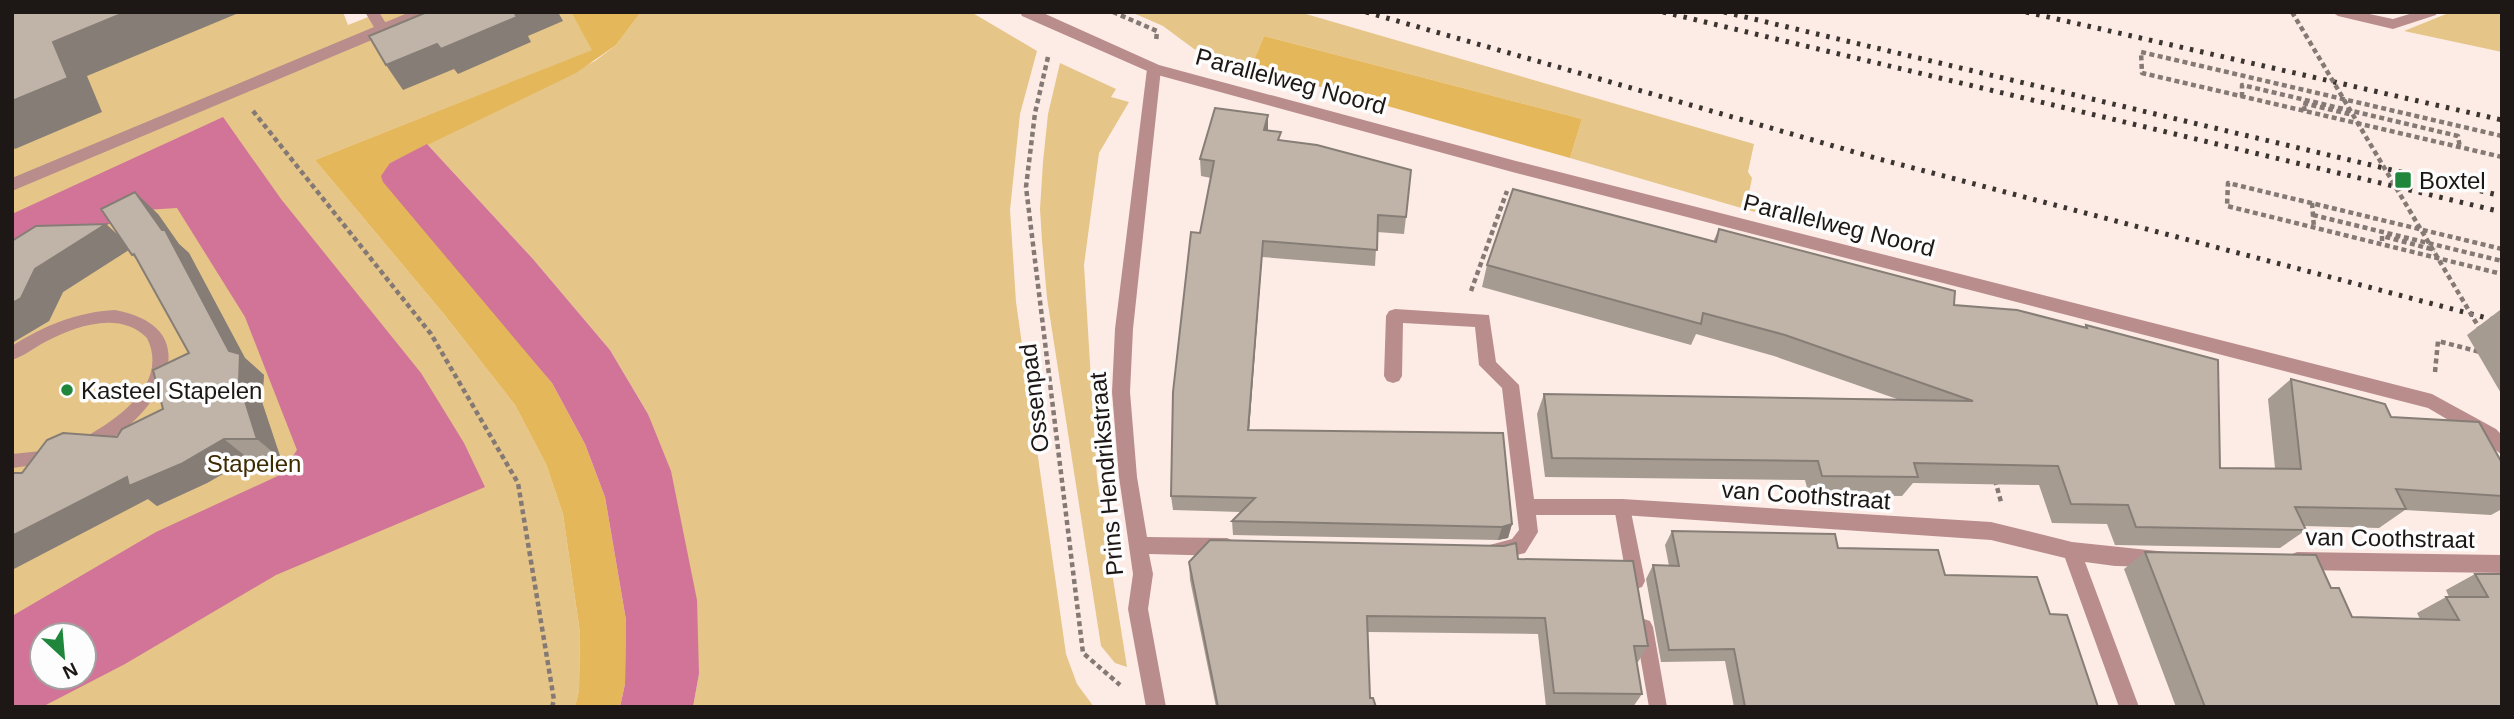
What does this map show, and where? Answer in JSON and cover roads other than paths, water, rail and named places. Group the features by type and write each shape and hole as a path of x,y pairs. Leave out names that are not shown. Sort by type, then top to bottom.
{"street":[{"path":"372,12 383,30"},
{"path":"12,185 424,12"},
{"name":"Parallelweg Noord","path":"1027,12 1154,69 1516,167 2432,402 2490,435 2502,447"},
{"name":"Prins Hendrikstraat","path":"1154,69 1124,329 1121,392 1128,477 1143,574 1138,609 1156,707"},
{"path":"1393,376 1395,316 1483,320 1488,365 1510,385 1529,532 1518,547 1498,552 1470,551"},
{"name":"van Coothstraat","path":"1527,507 1622,507 1991,531 2072,551 2115,557 2184,559"},
{"path":"1140,545 1250,547"},
{"path":"2072,551 2129,707"},
{"name":"van Coothstraat","path":"2281,560 2502,564"}],"lane":[{"path":"2338,12 2393,24 2431,12"},
{"path":"12,354 34,338 66,324 98,318 125,319 147,328 159,344 161,365 151,390 132,414 103,436 68,453 42,460 12,461"},
{"path":"1622,507 1658,707"}],"railway":[{"path":"1366,12 1879,159 2502,322"},
{"path":"1663,12 2502,212"},
{"path":"1724,12 2502,196"},
{"path":"2026,12 2502,120"}],"place":[{"name":"Boxtel","path":"2403,180"},
{"name":"Kasteel Stapelen","path":"67,390"}],"park label":[{"name":"Stapelen","path":"254,463"}]}
